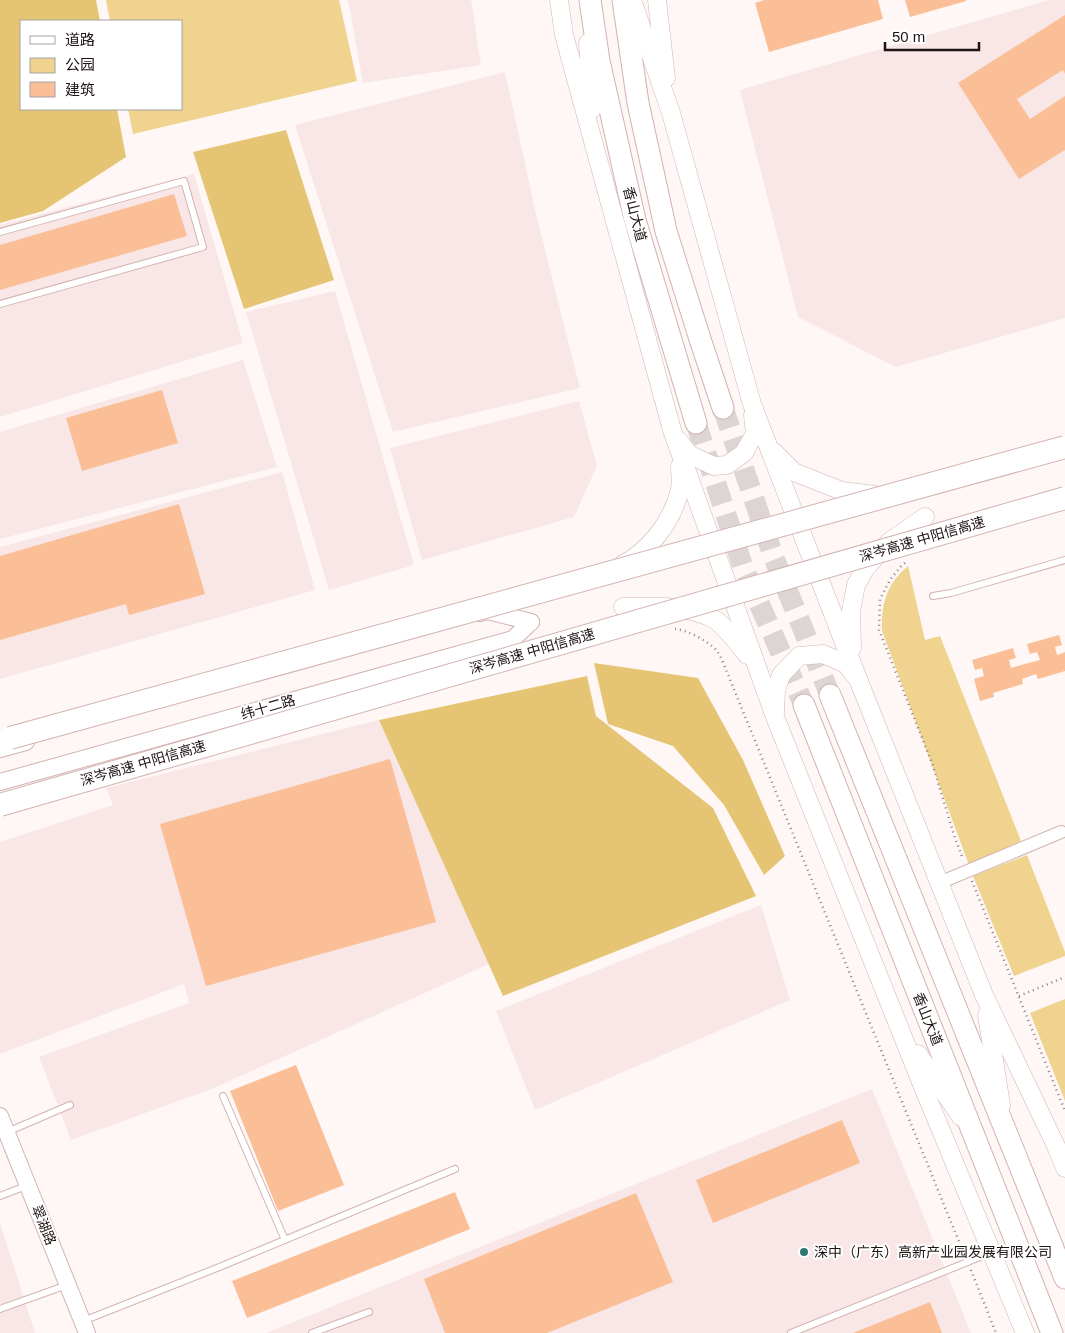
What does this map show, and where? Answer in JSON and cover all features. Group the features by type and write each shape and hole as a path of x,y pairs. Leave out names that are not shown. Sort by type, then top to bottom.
{"highway":[{"name":"香山大道","path":"590,0 599,61 635,220 696,423"},
{"name":"香山大道","path":"623,0 638,103 666,231 723,408"},
{"path":"5,744 1065,448"},
{"name":"深岑高速 中阳信高速","path":"0,805 1065,498"},
{"path":"830,695 1065,1278"},
{"name":"香山大道","path":"804,705 1052,1333"}],"main road":[{"path":"558,0 564,35 672,430 680,453 775,717 1025,1333"},
{"path":"586,0 594,143"},
{"path":"632,0 671,114 752,404 860,684 984,995 1065,1168"},
{"path":"657,0 671,114"},
{"path":"672,430 690,455 714,466 728,465 744,453 755,433 752,404"},
{"path":"769,447 794,472 842,491 875,495"},
{"path":"595,580 631,561 651,544 671,515 680,492 680,453"},
{"path":"854,666 851,611 856,585 865,569 889,542 925,517"},
{"path":"623,607 663,606 692,611 713,618 735,638 758,669"},
{"path":"775,717 776,691 782,675 799,656 823,654 846,664 860,684"},
{"path":"984,995 1004,1128"},
{"path":"898,1024 975,1138"}],"street":[{"name":"纬十二路","path":"0,782 513,639 531,622 488,611 5,744"},
{"path":"939,883 1062,832"},
{"name":"翠湖路","path":"0,1116 85,1327"}],"lane":[{"path":"0,232 184,181 203,247 0,304"},
{"path":"932,596 951,593 1065,560"},
{"path":"223,1096 285,1240"},
{"path":"6,1133 70,1105"},
{"path":"85,1327 222,1266 455,1169"},
{"path":"0,1196 28,1186"},
{"path":"791,1333 991,1252"},
{"path":"0,1309 68,1285"},
{"path":"312,1333 369,1312"}],"path":[{"path":"911,560 902,565 890,580 880,599 879,630 932,763 955,838 1065,1111"},
{"path":"670,629 680,630 703,639 717,651 727,672 996,1333"},
{"path":"1019,996 1065,977"}],"shaded area":[{"path":"0,0 96,0 100,20 20,20 20,110 117,110 126,157 43,211 0,223"},
{"path":"348,0 471,0 481,65 363,83"},
{"path":"1049,0 1065,0 1065,318 896,367 798,317 740,90"},
{"path":"505,72 536,214 580,388 393,432 295,125"},
{"path":"286,130 334,280 244,309 193,152"},
{"path":"194,174 243,343 0,417 0,225"},
{"path":"335,291 414,565 329,590 246,312"},
{"path":"243,360 277,467 0,539 0,432"},
{"path":"579,401 597,466 574,517 422,560 390,448"},
{"path":"282,472 315,590 0,679 0,547"},
{"path":"594,663 698,678 743,760 785,856 764,875 724,805 673,746 608,724"},
{"path":"587,676 596,716 713,808 756,896 503,996 379,720"},
{"path":"379,720 489,964 214,1088 71,1140 39,1057 189,1003 184,984 0,1054 0,842 113,805 106,788"},
{"path":"761,905 790,1000 535,1110 496,1011"},
{"name":"深中（广东）高新产业园发展有限公司","path":"872,1089 971,1333 266,1333"},
{"path":"0,1223 35,1333 0,1333"}],"green space":[{"path":"106,0 339,0 357,81 133,134 128,110 182,110 182,20 110,20"},
{"path":"908,566 925,640 940,636 1021,841 969,865 882,631 884,603 890,587"},
{"path":"1027,855 1065,956 1014,976 973,876"},
{"path":"1065,999 1065,1101 1030,1013"}],"building":[{"path":"764,0 878,0 883,19 769,52 755,3"},
{"path":"905,0 966,0 966,1 910,17"},
{"path":"1065,15 1065,74 1063,70 1017,99 1030,119 1065,96 1065,150 1019,179 958,83"},
{"path":"174,194 187,236 0,290 0,245"},
{"path":"162,390 178,443 82,471 66,418"},
{"path":"179,504 205,594 129,615 126,604 0,640 0,556"},
{"path":"1059,635 1062,645 1055,647 1057,655 1065,652 1065,671 1038,679 1036,674 1022,679 1023,684 993,693 994,697 980,701 974,679 984,676 982,668 975,670 972,660 1013,648 1016,658 1009,660 1011,668 1040,660 1037,652 1030,654 1027,644"},
{"path":"390,759 436,922 206,986 160,824"},
{"path":"296,1065 344,1185 278,1211 230,1091"},
{"path":"842,1120 860,1163 713,1223 696,1180"},
{"path":"455,1192 470,1229 247,1318 232,1281"},
{"path":"636,1193 673,1282 547,1333 445,1333 424,1279"},
{"path":"930,1302 942,1333 853,1333"}],"tunnel":[{"path":"723,408 774,558 830,695"},
{"path":"696,423 743,567 804,705"}],"place":[{"name":"深中（广东）高新产业园发展有限公司","path":"804,1252"}]}
